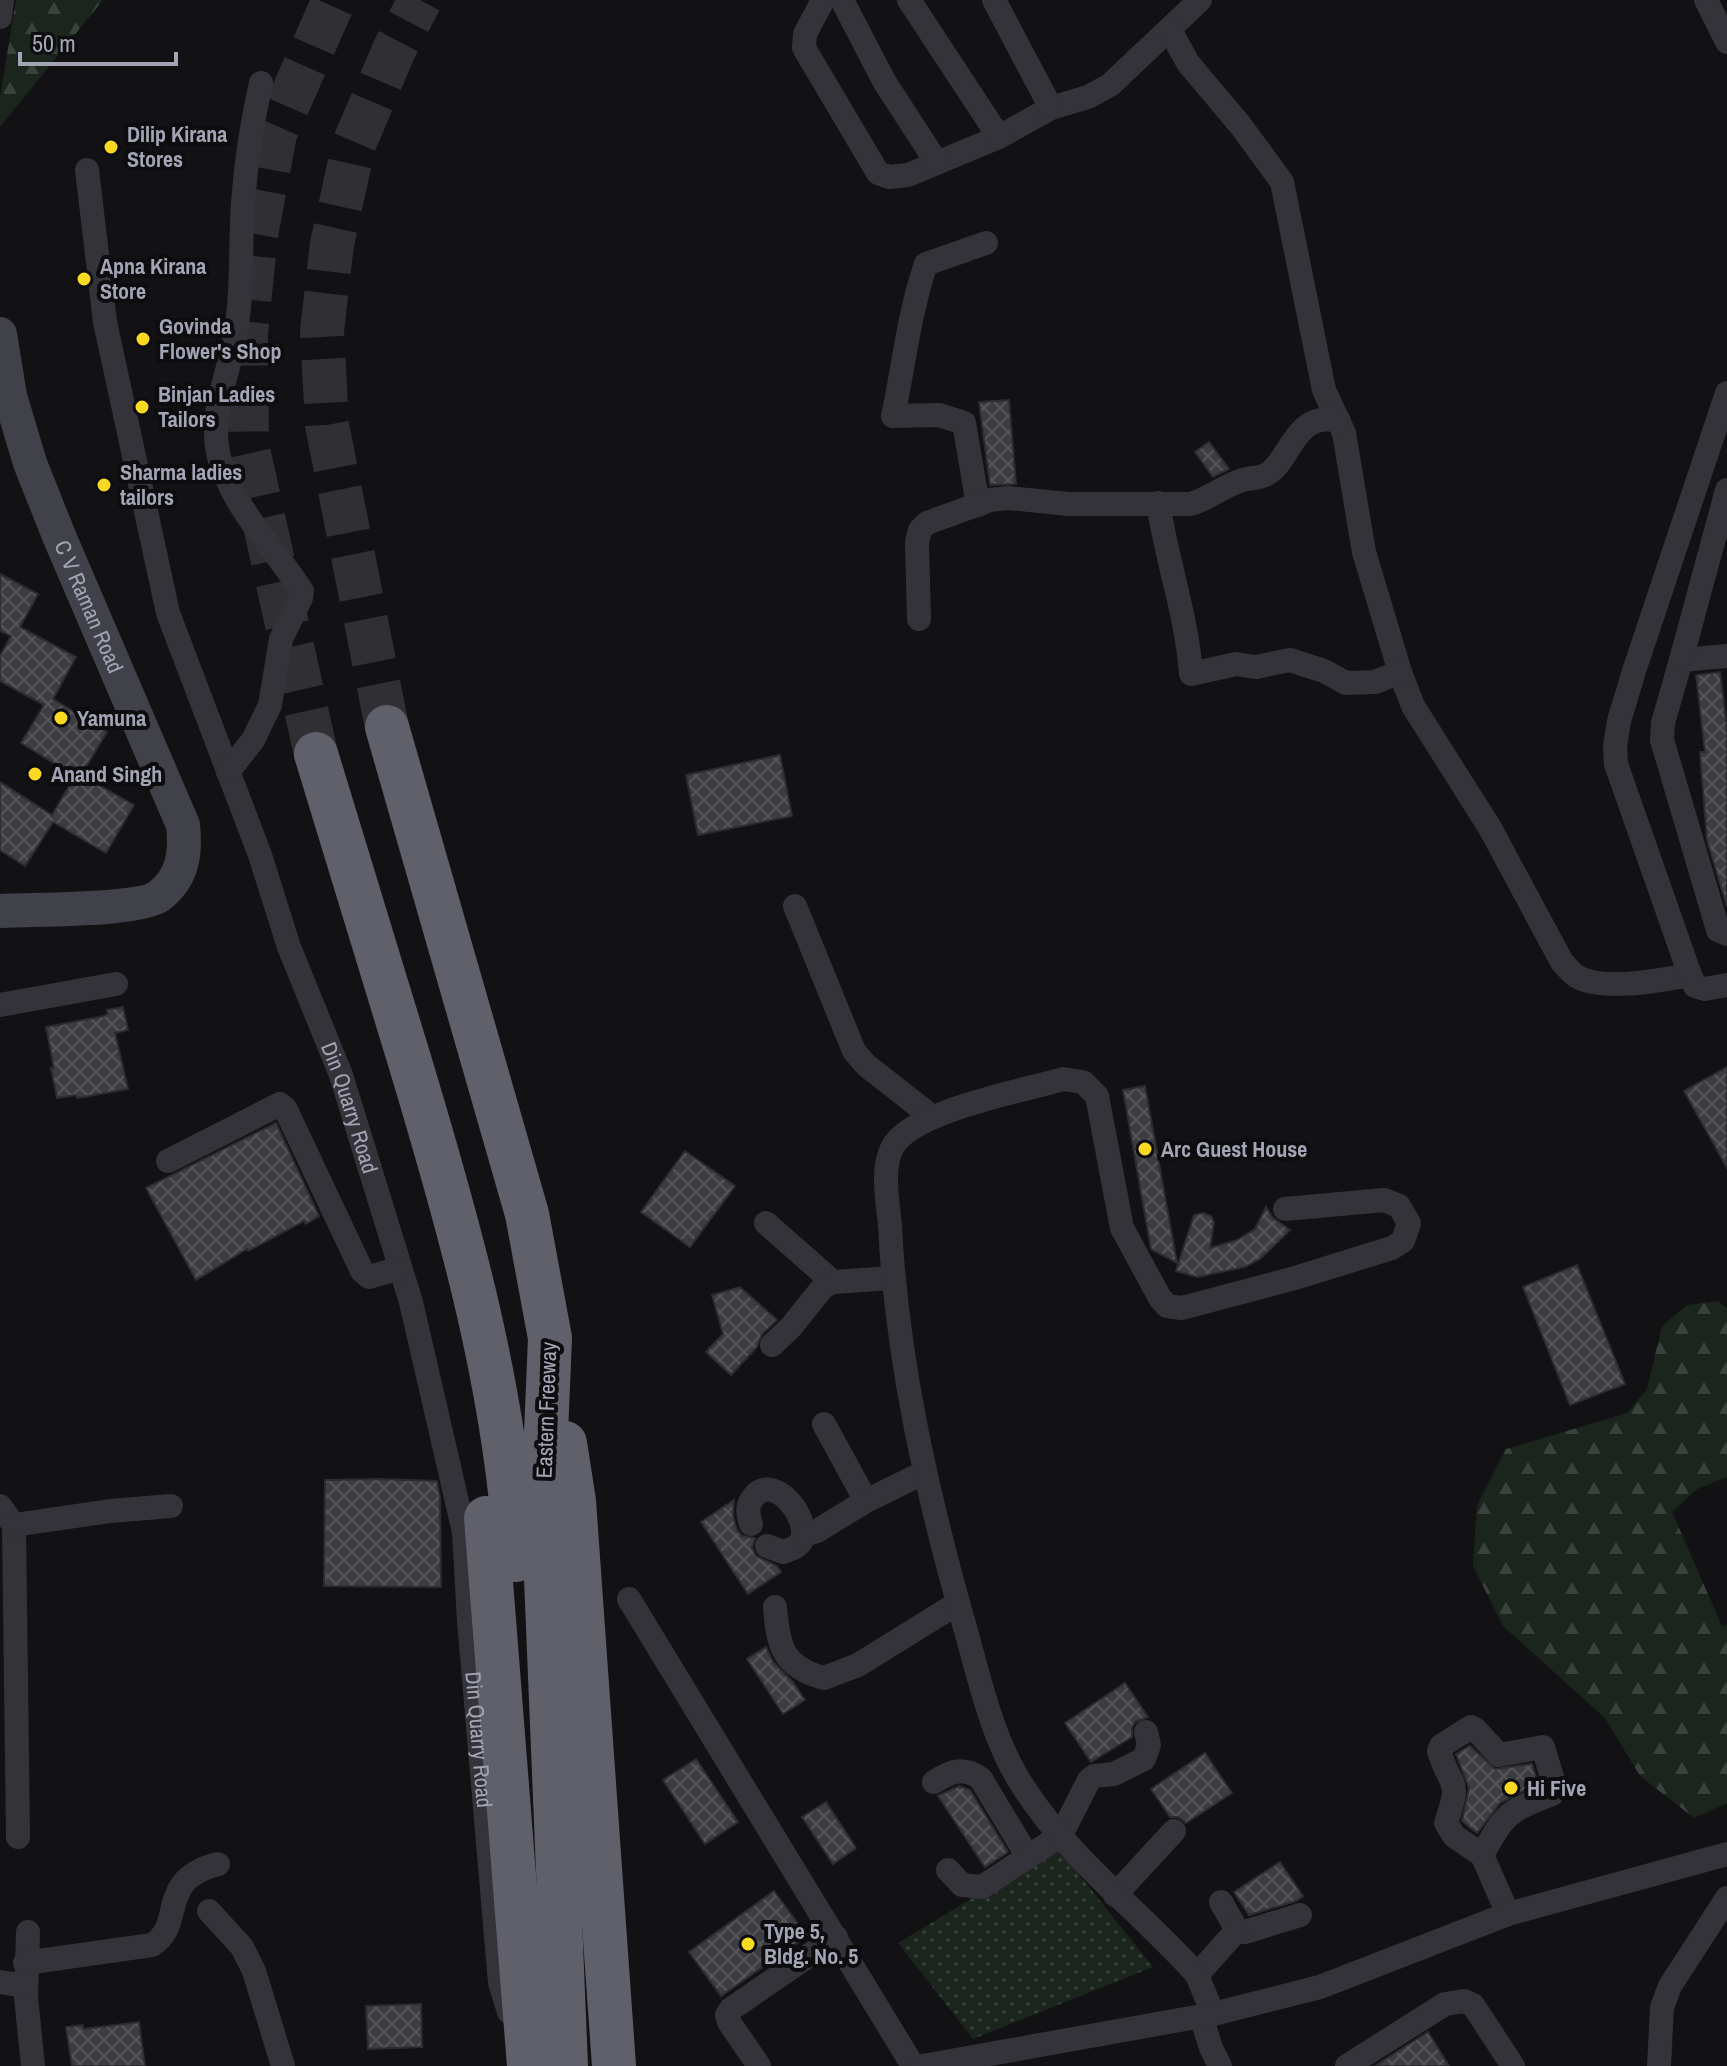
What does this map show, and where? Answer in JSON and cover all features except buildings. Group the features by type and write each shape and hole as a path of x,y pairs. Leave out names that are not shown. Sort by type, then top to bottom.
{"highway":[{"name":"Eastern Freeway","path":"387,727 527,1214 550,1338 528,1506 545,2066"},
{"name":"Eastern Freeway","path":"316,754 459,1230 528,1506 566,2066"},
{"path":"550,1338 574,1501 614,2066"},
{"path":"488,1348 485,1509 529,2066"}],"street":[{"path":"0,17 2,0"},
{"path":"823,0 805,34 804,48 878,173 889,177 908,175 937,163 999,137 1051,108 1088,97 1110,85 1200,0"},
{"path":"842,0 884,81 937,163"},
{"path":"909,0 999,137"},
{"path":"994,0 1051,108"},
{"path":"1706,0 1727,42"},
{"path":"1170,30 1188,63 1241,126 1282,182 1324,390 1344,433 1364,552 1413,706 1490,828 1562,962 1576,976 1603,983 1633,983 1690,975"},
{"path":"228,772 253,740 270,705 281,639 302,591 226,480 218,453 217,402 236,333 241,291 243,194 261,83"},
{"name":"Din Quarry Road","path":"87,170 105,322 168,613 260,855 289,947 341,1075 400,1268 464,1532 500,1983 512,2024 517,2066"},
{"path":"978,505 964,423 939,415 893,416 914,300 926,264 986,243"},
{"name":"C V Raman Road","path":"0,334 5,398 59,536 183,825 186,851 176,878 157,898 129,904 0,911"},
{"path":"1727,393 1635,668 1615,746 1616,764 1695,986 1705,989 1727,985"},
{"path":"919,619 917,542 920,530 927,523 1008,498 1069,504 1190,504 1242,480 1265,476 1293,440 1312,423 1330,419 1339,421"},
{"path":"1727,490 1663,723 1662,740 1718,930 1727,934"},
{"path":"1158,503 1189,648 1191,674 1236,664 1256,667 1290,660 1324,671 1346,683 1375,682 1400,672"},
{"path":"1681,660 1727,656"},
{"path":"795,906 854,1051 866,1065 931,1116"},
{"path":"0,1005 116,984"},
{"path":"1220,2066 1211,2048 1197,1975 1172,1947 1115,1895 1061,1835 1025,1789 1000,1746 923,1473 903,1367 892,1278 887,1168 892,1147 905,1131 931,1116 1063,1079 1083,1082 1097,1096 1122,1228 1160,1298 1167,1306 1182,1308 1392,1248 1403,1241 1409,1223 1399,1206 1384,1200 1285,1209"},
{"path":"168,1161 280,1104 285,1108 362,1271 369,1277 400,1268"},
{"path":"766,1223 833,1282"},
{"path":"772,1345 823,1287 833,1282 892,1278"},
{"path":"824,1424 866,1501"},
{"path":"804,1535 817,1531 866,1501 923,1473"},
{"path":"751,1524 748,1507 752,1497 768,1489 788,1500 802,1524 804,1535 793,1548 783,1552 767,1546"},
{"path":"18,1837 7,1516 171,1506"},
{"path":"629,1599 913,2066"},
{"path":"775,1607 778,1635 785,1655 798,1668 824,1678 858,1665 958,1603"},
{"path":"1482,1855 1508,1815 1517,1808 1552,1794 1555,1787 1543,1747 1499,1755 1471,1727 1441,1746 1439,1751 1456,1785 1456,1795 1446,1823 1448,1829 1482,1855 1508,1914"},
{"path":"948,1870 962,1885 982,1887 1061,1835 1089,1780 1094,1776 1114,1774 1144,1759 1149,1745 1146,1732"},
{"path":"934,1782 960,1770 981,1779 1028,1857"},
{"path":"1115,1895 1174,1831"},
{"path":"923,2066 1051,2056 1320,1987 1508,1914 1727,1854"},
{"path":"0,1982 152,1945 164,1932 184,1881 199,1869 218,1864"},
{"path":"1659,2066 1662,2007 1670,1986 1727,1898"},
{"path":"1221,1902 1237,1930 1245,1932 1300,1915"},
{"path":"209,1911 242,1947 254,1971 283,2066"},
{"path":"1197,1975 1237,1930"},
{"path":"28,1932 26,1975 33,2066"},
{"path":"759,2066 727,2015 731,2009 836,1937"},
{"path":"1347,2066 1454,2001 1473,2005 1513,2066"}],"green space":[{"path":"16,0 103,0 0,127 0,97"},
{"path":"1718,1301 1727,1309 1727,1477 1697,1489 1672,1512 1722,1626 1727,1625 1727,1803 1694,1818 1640,1776 1605,1718 1503,1626 1473,1566 1477,1505 1506,1449 1627,1413 1647,1389 1662,1326 1687,1305"},
{"path":"1057,1847 1153,1967 973,2039 898,1943"}],"tunnel":[{"path":"316,754 247,445 246,334 256,235 275,134 334,0"},
{"path":"387,727 327,425 322,331 332,244 354,144 394,50 420,0"}],"place":[{"name":"Dilip Kirana Stores","path":"111,147"},
{"name":"Apna Kirana Store","path":"84,279"},
{"name":"Govinda Flower's Shop","path":"143,339"},
{"name":"Binjan Ladies Tailors","path":"142,407"},
{"name":"Sharma ladies tailors","path":"104,485"},
{"name":"Yamuna","path":"61,718"},
{"name":"Anand Singh","path":"35,774"},
{"name":"Arc Guest House","path":"1145,1149"},
{"name":"Hi Five","path":"1511,1788"},
{"name":"Type 5, Bldg. No. 5","path":"748,1944"}]}
